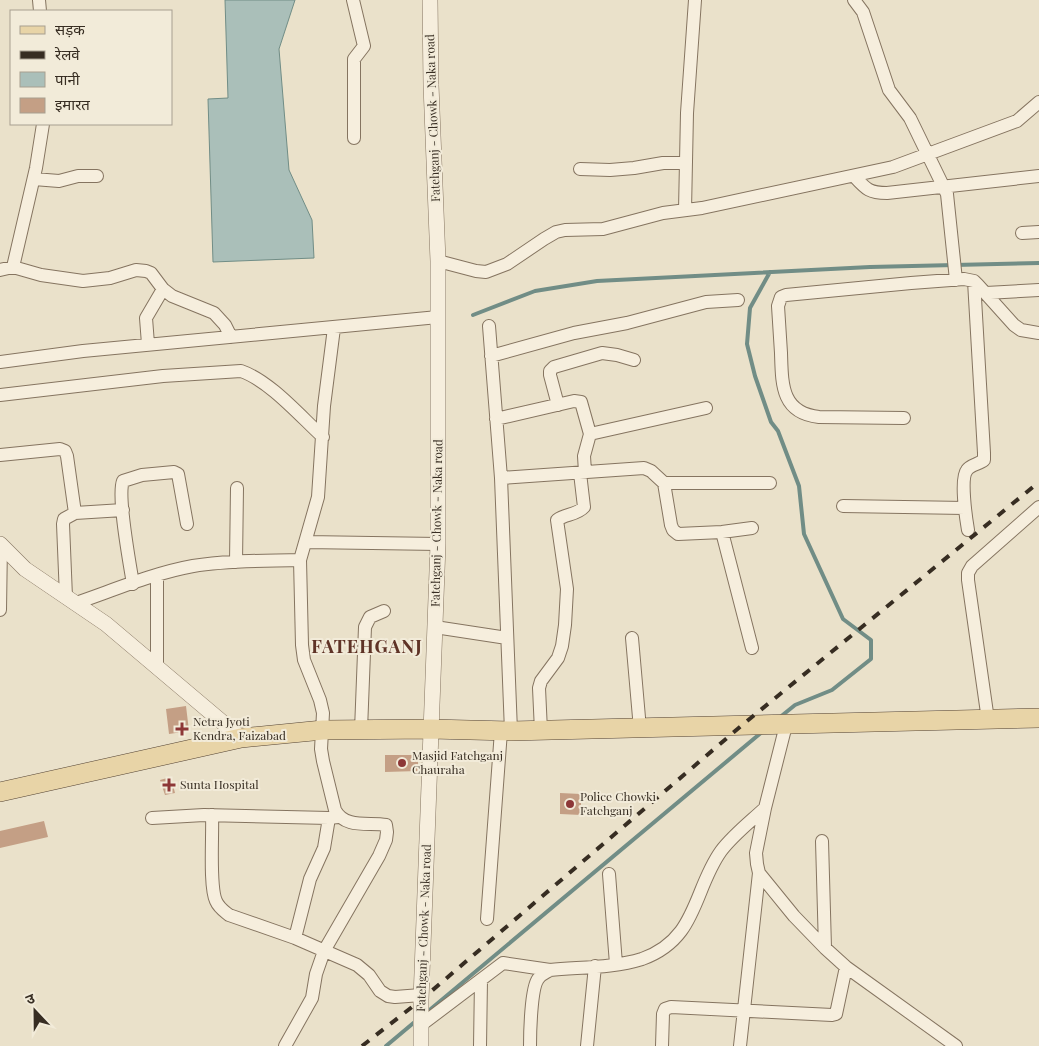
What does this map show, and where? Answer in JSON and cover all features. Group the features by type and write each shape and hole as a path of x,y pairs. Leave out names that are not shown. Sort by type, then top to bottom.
{"main road":[{"path":"0,792 241,738 323,730 541,731 1039,718"}],"street":[{"path":"353,0 364,46 354,58 354,138"},
{"name":"Fatehganj - Chowk - Naka road","path":"421,1046 421,1001 438,544 438,261 431,85 430,0"},
{"path":"685,210 689,84 695,0"},
{"path":"854,0 863,12 890,90 910,118 944,187 949,202 955,271"},
{"path":"438,261 486,272 507,264 556,232 603,229 638,218 702,208 893,167 1016,121 1039,102"},
{"path":"43,125 34,179 6,268 83,281 110,278 136,270 146,271 151,273 163,289 187,303 214,313 225,325 231,337"},
{"path":"580,169 610,170 634,168 663,162 686,163"},
{"path":"34,179 59,181 78,176 97,176"},
{"path":"854,176 865,188 873,193 1039,176"},
{"path":"1022,233 1039,232"},
{"path":"904,418 819,417 808,416 794,408 788,401 782,382 778,302 781,297 911,283 955,271 974,281 1014,325 1021,330 1039,333"},
{"path":"968,530 965,508 965,473 968,468 984,460 974,281"},
{"path":"148,344 146,318 163,289"},
{"path":"986,293 1039,290"},
{"path":"491,356 574,333 649,318 706,302 738,300"},
{"path":"0,362 148,344 438,317"},
{"path":"487,919 506,731 507,638 501,478 489,326"},
{"path":"295,938 310,879 324,848 335,810 321,749 323,714 320,700 304,660 300,560 318,497 324,406 334,328"},
{"path":"558,405 550,375 550,371 554,368 602,353 634,360"},
{"path":"0,395 163,376 242,371 252,374 263,382 323,437"},
{"path":"496,420 574,401 581,402 590,434 582,473 584,507 581,511 557,520 567,589 566,618 562,646 558,658 541,681 541,731"},
{"path":"590,434 706,408"},
{"path":"0,455 65,451 75,513"},
{"path":"501,478 644,468 652,471 664,483 671,525 678,534 722,532 752,528"},
{"path":"133,584 123,510 121,485 123,481 142,475 174,472 178,474 187,524"},
{"path":"664,483 770,484"},
{"path":"236,562 237,488"},
{"path":"843,506 965,508"},
{"path":"988,720 968,573 972,566 1039,507"},
{"path":"71,600 64,519 75,513 123,510"},
{"path":"722,532 752,648"},
{"path":"306,542 438,544"},
{"path":"0,544 25,568 106,624 241,738"},
{"path":"0,544 0,610"},
{"path":"71,600 192,566 218,562 300,560"},
{"path":"156,576 157,666"},
{"path":"361,730 365,627 370,617 384,611"},
{"path":"435,627 507,638"},
{"path":"632,638 640,729"},
{"path":"740,1046 759,873 756,853 765,808 775,725"},
{"path":"421,1025 504,963 550,970 632,962 658,951 682,929 693,913 712,867 721,851 735,835 765,808"},
{"path":"212,815 213,886 218,906 229,915 295,938 363,969 380,991 388,996 421,1001"},
{"path":"152,818 212,815 334,817 362,824 386,825 387,832 379,856 324,951 316,974 312,998 285,1046"},
{"path":"822,842 825,948"},
{"path":"759,873 794,916 846,967 956,1046"},
{"path":"608,874 616,964"},
{"path":"587,1046 595,966"},
{"path":"662,1046 663,1014 665,1009 670,1007 836,1014 846,967"},
{"path":"530,1046 536,981 542,974 550,970"},
{"path":"480,1046 481,980"}],"water":[{"path":"225,0 295,0 279,49 289,170 312,220 314,258 213,262 208,99 228,98"}],"building":[{"path":"186,706 189,731 169,734 166,709"},
{"name":"Masjid Fatehganj Chauraha","path":"385,755 418,755 418,771 385,772"},
{"path":"171,777 175,793 165,795 160,780"},
{"name":"Police Chowki Fatehganj","path":"560,793 581,794 581,815 560,814"},
{"path":"44,821 48,837 0,848 0,831"}],"waterway":[{"path":"473,315 535,291 597,281 870,267 1039,263"},
{"path":"770,272 750,308 747,344 755,376 771,422 778,431 799,486 804,534 843,619 871,640 871,659 832,690 795,705 779,718"},
{"path":"426,1013 762,732"},
{"path":"386,1046 417,1020"}],"railway":[{"path":"362,1046 421,1000 741,726 1039,482"}],"place":[{"name":"Netra Jyoti Kendra, Faizabad","path":"182,729"},
{"name":"Masjid Fatehganj Chauraha","path":"402,763"},
{"name":"Sunta Hospital","path":"169,785"},
{"name":"Police Chowki Fatehganj","path":"570,804"}],"district":[{"name":"FATEHGANJ","path":"367,647"}]}
